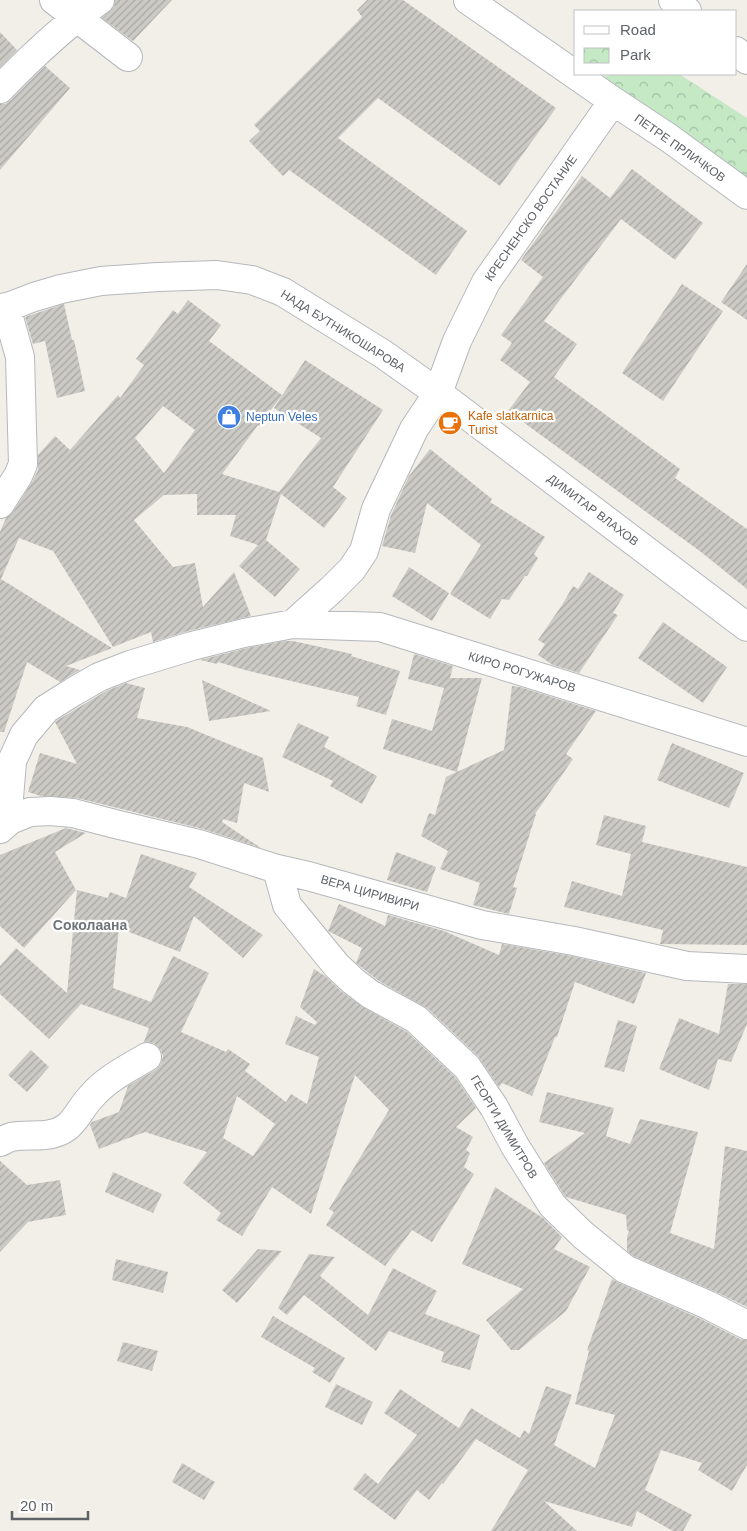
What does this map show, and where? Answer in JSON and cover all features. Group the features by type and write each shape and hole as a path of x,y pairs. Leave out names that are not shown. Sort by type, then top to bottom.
{"street":[{"path":"54,0 128,57"},
{"path":"0,89 76,17 100,0"},
{"path":"673,0 686,10"},
{"name":"ПЕТРЕ ПРЛИЧКОВ","path":"479,3 574,72"},
{"path":"737,52 747,60"},
{"name":"ПЕТРЕ ПРЛИЧКОВ","path":"577,75 747,195"},
{"name":"КРЕСНЕНСКО ВОСТАНИЕ","path":"293,624 352,569 364,551 376,509 414,429 438,393 457,341 486,282 613,101"},
{"name":"НАДА БУТНИКОШАРОВА","path":"0,504 18,476 23,464 20,357 3,309 61,289 101,281 217,274 252,280 283,292 383,354 438,393"},
{"name":"ДИМИТАР ВЛАХОВ","path":"438,393 747,627"},
{"path":"5,824 12,761 24,735 46,709 100,677 130,665 192,646 244,633 293,624"},
{"name":"КИРО РОГУЖАРОВ","path":"293,624 380,627 747,742"},
{"name":"ВЕРА ЦИРИВИРИ","path":"5,824 30,812 73,813 199,844 277,869 482,924 574,941 687,966 747,969"},
{"name":"ГЕОРГИ ДИМИТРОВ","path":"277,869 287,905 337,966 370,994 416,1018 467,1067 494,1107 515,1146 552,1205 583,1235 625,1269 708,1305 747,1325"},
{"path":"0,1142 11,1137 40,1136 55,1133 67,1127 90,1097 107,1081 147,1057"}],"green space":[{"path":"610,75 681,75 747,118 747,182 598,79"}],"building":[{"path":"115,0 172,0 133,41 102,18 114,7"},
{"path":"367,0 403,0 556,108 500,186 378,98 338,138 467,231 436,275 289,170 283,176 249,141 260,131 254,125 362,17 357,10"},
{"path":"0,32 17,50 0,67"},
{"path":"45,66 70,88 0,170 0,104 5,104 11,100"},
{"path":"632,169 703,223 675,260 621,219 544,321 577,344 554,377 680,469 675,478 747,529 747,589 701,552 508,411 530,382 500,360 512,343 501,335 543,277 521,260 582,176 610,198"},
{"path":"747,264 747,320 721,302"},
{"path":"682,284 723,311 663,401 622,373"},
{"path":"188,300 221,325 209,341 282,395 222,474 279,492 321,438 274,408 305,360 383,410 333,487 347,498 324,528 281,494 266,540 300,569 275,597 239,566 258,545 230,536 236,515 197,515 197,494 164,495 134,520 173,567 195,563 203,607 234,572 251,616 188,631 153,642 151,632 113,647 53,551 19,538 1,579 112,648 66,666 80,670 60,682 27,662 4,732 0,732 0,532 6,518 13,512 38,470 38,455 55,436 70,450 118,395 120,398 144,365 136,359 173,310 178,314","holes":["163,406 195,430 164,473 135,438"]},
{"path":"64,304 85,391 57,398 45,341 33,344 25,317"},
{"path":"430,449 492,499 490,502 545,537 534,554 538,558 527,576 525,576 509,600 502,599 490,619 450,594 481,545 427,503 415,553 382,546 391,515 409,476"},
{"path":"409,567 449,593 432,621 392,596"},
{"path":"589,572 624,595 613,613 618,615 579,673 553,665 538,655 545,644 538,640 573,586 578,589"},
{"path":"663,622 727,667 703,703 638,658"},
{"path":"284,641 293,641 352,654 351,656 400,671 386,715 356,706 359,697 218,662 217,664 200,660"},
{"path":"414,654 453,666 450,678 482,678 457,772 383,749 392,719 432,731 444,688 408,679"},
{"path":"202,680 271,711 209,721"},
{"path":"126,683 145,688 137,718 187,727 263,758 269,792 244,783 237,823 223,819 222,822 261,848 203,829 77,798 41,796 28,792 40,753 77,764 55,722 106,691"},
{"path":"512,686 596,711 566,754 573,759 535,814 513,887 517,888 509,914 473,905 480,883 440,869 448,851 421,836 429,813 435,815 446,777 504,750"},
{"path":"298,723 329,737 324,747 377,776 362,804 330,786 333,781 282,757"},
{"path":"672,743 744,773 729,808 657,780"},
{"path":"604,815 646,826 642,842 747,867 747,945 660,944 663,930 564,907 572,881 622,896 631,854 596,845"},
{"path":"66,828 86,833 55,852 76,890 24,948 0,926 0,855"},
{"path":"396,852 436,867 427,892 387,880"},
{"path":"141,854 197,873 189,887 263,935 243,958 194,916 180,952 119,928 113,988 151,1002 173,956 209,973 181,1032 226,1052 228,1049 250,1064 245,1071 286,1102 291,1094 307,1104 319,1057 285,1044 296,1016 315,1025 317,1022 300,1007 314,969 361,1006 407,1032 455,1077 476,1108 456,1127 473,1137 466,1150 470,1153 464,1167 474,1174 432,1242 412,1230 385,1266 326,1225 334,1212 329,1209 389,1110 355,1075 311,1214 272,1187 242,1236 216,1220 221,1213 183,1183 207,1152 145,1132 99,1149 90,1125 92,1122 119,1112 128,1086 155,1070 161,1064 163,1056 160,1049 154,1043 144,1042 149,1028 81,1004 49,1039 0,994 0,966 16,948 67,993 77,890 108,898 110,892 126,898","holes":["237,1096 275,1124 253,1156 223,1138"]},
{"path":"339,904 385,926 388,915 444,931 499,955 502,944 571,956 646,973 634,1004 575,982 557,1037 555,1037 532,1096 502,1083 499,1087 478,1056 427,1008 379,981 356,963 362,948 328,931"},
{"path":"728,984 747,984 747,1024 731,1062 718,1059 709,1090 659,1069 679,1018 719,1034"},
{"path":"618,1020 637,1026 624,1072 604,1067"},
{"path":"31,1050 49,1067 27,1092 8,1075"},
{"path":"547,1092 614,1108 606,1136 630,1144 640,1119 698,1132 670,1233 714,1249 725,1146 747,1151 747,1307 633,1256 627,1251 629,1231 627,1230 626,1215 564,1195 544,1163 585,1133 539,1122"},
{"path":"0,1161 27,1185 60,1180 66,1215 28,1222 0,1252"},
{"path":"113,1172 162,1194 153,1213 105,1192"},
{"path":"495,1187 543,1218 562,1237 554,1249 590,1267 566,1311 519,1350 511,1350 486,1320 523,1289 462,1264"},
{"path":"258,1249 282,1251 237,1303 222,1290"},
{"path":"309,1254 335,1257 320,1276 368,1315 393,1268 437,1291 425,1314 480,1335 470,1370 441,1362 444,1352 389,1331 376,1351 304,1295 287,1315 278,1308"},
{"path":"116,1259 168,1272 163,1293 112,1280"},
{"path":"612,1279 701,1319 740,1339 747,1340 747,1465 732,1491 698,1470 702,1463 661,1450 645,1490 692,1515 683,1531 673,1531 637,1511 632,1527 544,1501 577,1531 491,1531 528,1470 476,1439 429,1500 417,1490 395,1520 353,1489 365,1473 378,1484 417,1435 384,1413 400,1389 459,1428 471,1408 520,1438 524,1430 529,1434 546,1386 572,1395 554,1445 595,1468 615,1415 575,1404 589,1351 587,1350"},
{"path":"273,1316 345,1358 330,1383 312,1372 315,1368 261,1337"},
{"path":"123,1342 158,1351 152,1371 117,1361"},
{"path":"336,1384 373,1402 362,1425 325,1407"},
{"path":"182,1463 215,1482 204,1500 172,1482"}],"place":[{"name":"Neptun Veles","path":"229,417"},
{"name":"Kafe slatkarnica Turist","path":"450,423"}],"district":[{"name":"Соколаана","path":"90,925"}]}
